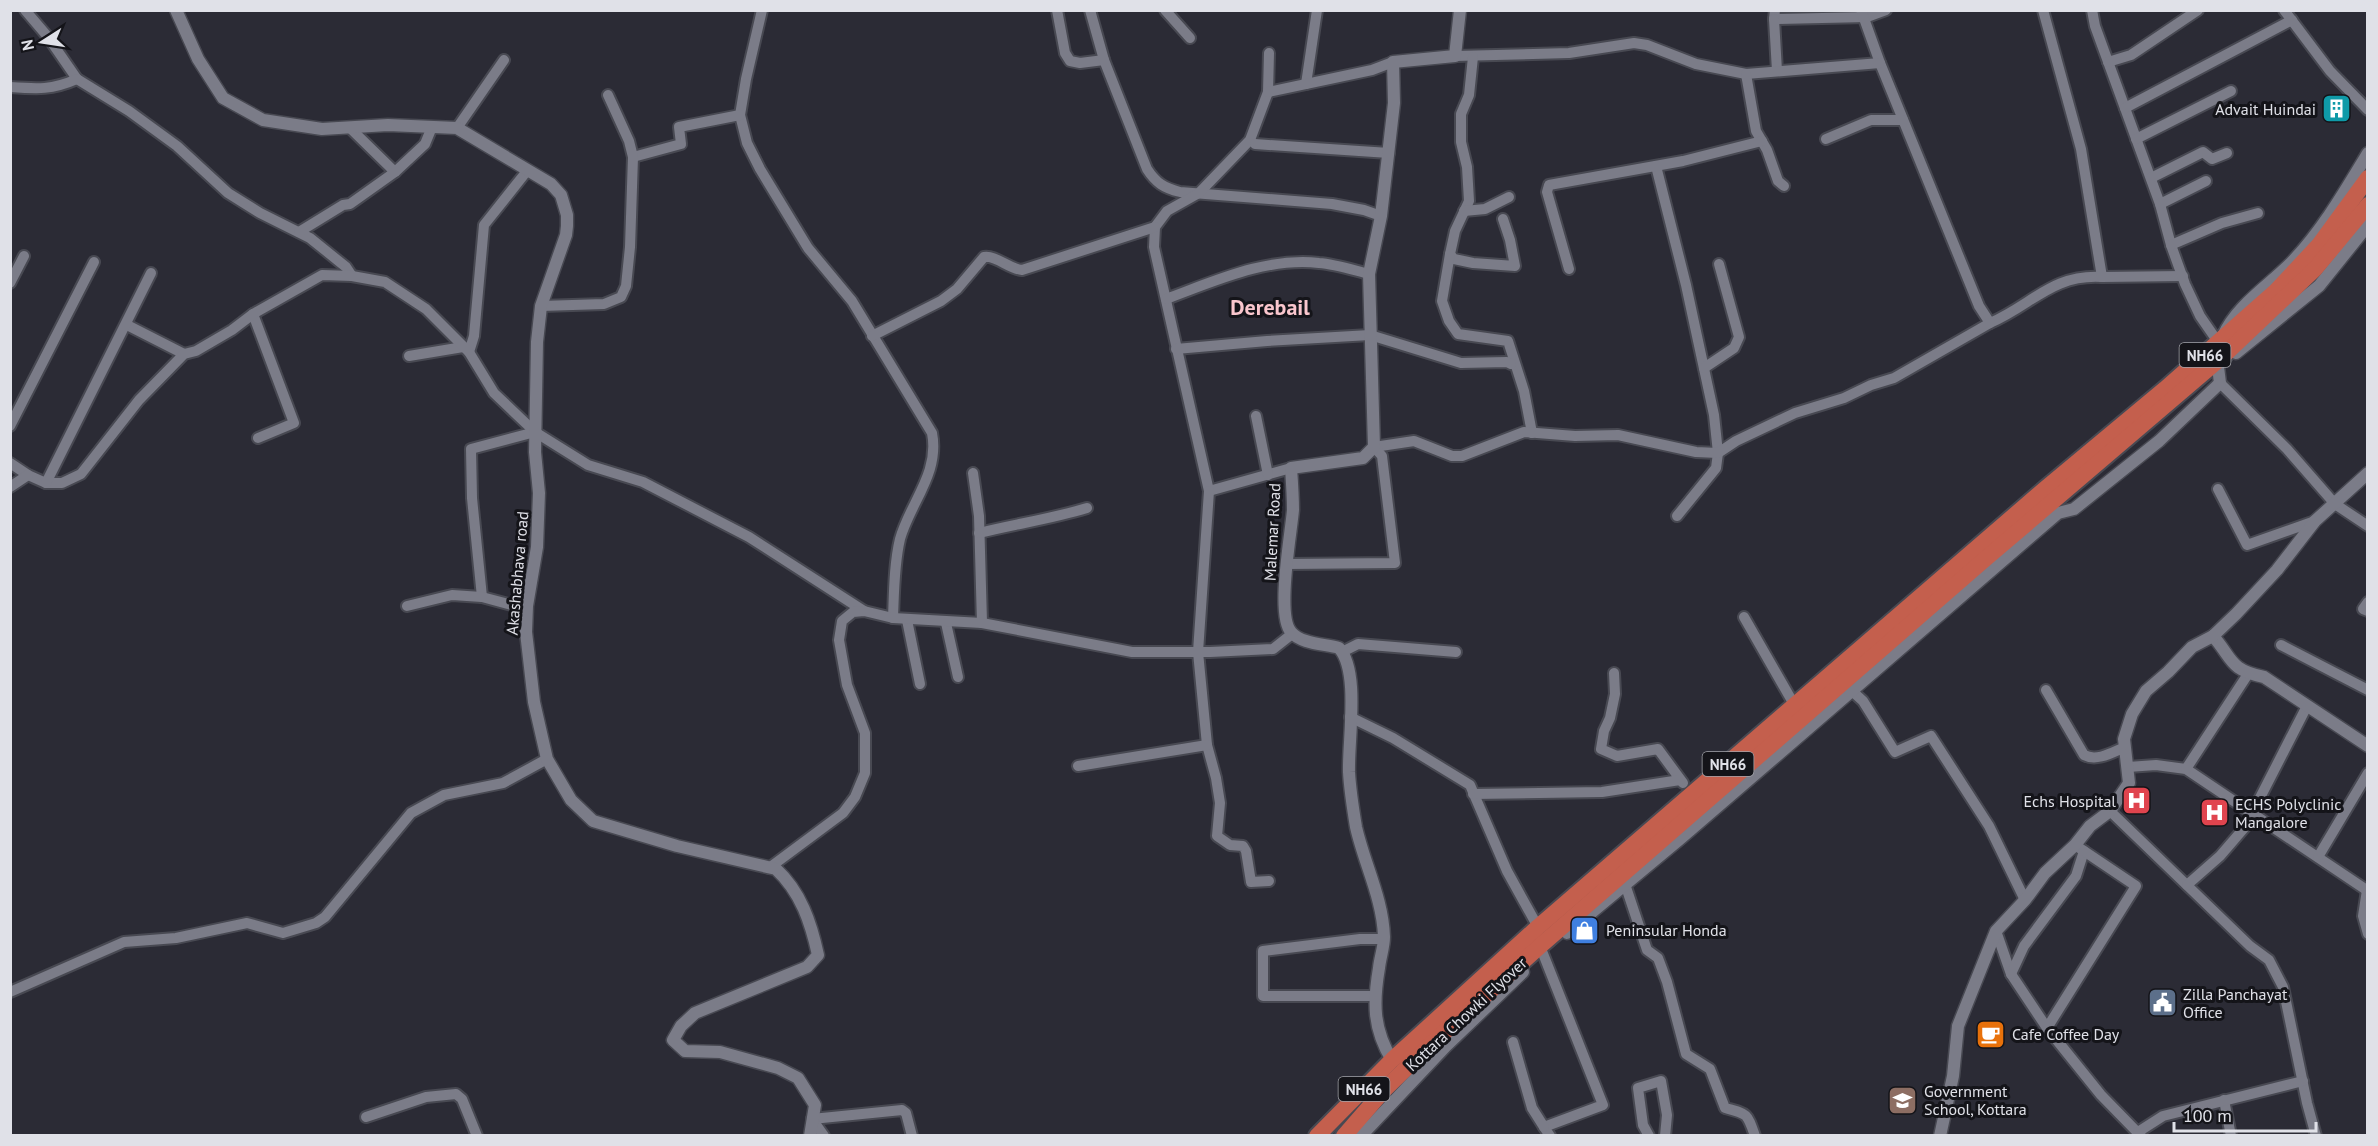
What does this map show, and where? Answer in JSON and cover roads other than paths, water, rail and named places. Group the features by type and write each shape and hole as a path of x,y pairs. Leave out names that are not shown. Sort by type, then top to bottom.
{"highway":[{"name":"NH66","path":"1317,1136 1392,1060 1538,927 2046,488 2218,355 2319,245 2342,208 2367,178"},
{"name":"NH66","path":"1541,950 2315,269 2367,206"},
{"name":"Kottara Chowki Flyover","path":"1344,1136 1384,1089 1430,1045 1541,950"}],"street":[{"path":"25,10 48,37 77,79 129,111 177,146 228,193 319,245 346,267 352,276"},
{"name":"Akashabhava road","path":"176,10 198,59 223,98 263,120 322,129 388,125 457,128 556,188 561,195 567,215 566,235 541,306 537,342 535,432 540,493 537,547 527,609 526,632 534,702 547,759 571,800 592,821 677,846 776,869 789,880 800,897 818,955 807,967 695,1013 681,1026 674,1040 685,1051 720,1052 778,1068 798,1078 815,1105 810,1136"},
{"path":"762,10 740,115 747,143 760,169 808,248 852,301 932,433 933,459 922,492 900,540 893,618"},
{"path":"1057,10 1065,52 1070,61 1080,63 1104,60"},
{"path":"1090,10 1104,60 1147,170 1165,188 1332,204 1381,216"},
{"path":"1165,10 1190,38"},
{"path":"1306,84 1317,10"},
{"path":"1455,56 1460,10"},
{"path":"1777,71 1774,15 1862,14 1886,10"},
{"path":"2043,10 2081,149 2102,277"},
{"path":"2092,10 2095,26 2160,204 2171,245 2218,355 2220,383 2287,448 2335,504 2367,526"},
{"path":"2108,62 2131,55 2198,10"},
{"path":"2284,10 2330,71 2367,110"},
{"path":"1862,14 1979,306 1990,323"},
{"path":"2125,108 2292,20"},
{"path":"1268,92 1372,70 1393,62 1455,56 1569,53 1640,44 1696,64 1746,74 1880,63"},
{"path":"1269,53 1268,92 1250,140 1199,193 1167,211 1155,227 1154,247 1209,491 1198,652 1207,745 1220,803 1217,837 1230,845 1243,846 1246,851 1251,882 1269,881"},
{"path":"1473,57 1469,95 1461,114 1461,142 1467,166 1469,201 1455,231 1442,301 1449,321 1458,334 1508,341 1524,391 1532,433"},
{"path":"457,128 504,60"},
{"path":"1287,564 1395,563 1382,456 1374,447 1369,274 1381,216 1389,153 1394,103 1393,62"},
{"path":"1746,74 1756,130 1778,180 1784,186"},
{"path":"10,87 38,90 58,87 77,79"},
{"path":"2136,139 2231,91"},
{"path":"541,306 603,304 621,297 626,286 630,247 633,157 629,141 608,95"},
{"path":"633,157 681,144 679,127 740,115"},
{"path":"1826,140 1872,120 1903,120"},
{"path":"349,127 395,172"},
{"path":"299,232 343,205 350,204 395,172 425,144 432,127"},
{"path":"1569,269 1547,192 1549,185 1656,166 1762,141"},
{"path":"1255,144 1389,153"},
{"path":"2151,178 2203,152 2211,159 2227,153"},
{"path":"2342,208 2367,153"},
{"path":"1656,166 1704,368 1714,415 1718,453 1716,468 1677,516"},
{"path":"466,350 474,336 484,225 527,171"},
{"path":"2160,204 2206,181"},
{"path":"1464,211 1485,209 1509,197"},
{"path":"2171,245 2222,223 2258,213"},
{"path":"1450,254 1454,259 1473,263 1515,266 1503,219"},
{"path":"2218,355 2319,286 2367,225"},
{"path":"872,336 940,301 957,289 984,257 989,256 1014,270 1022,270 1155,227"},
{"path":"10,283 24,256"},
{"path":"10,426 94,262"},
{"path":"1166,299 1250,268 1299,262 1320,263 1369,274"},
{"path":"1704,368 1734,348 1739,337 1719,264"},
{"path":"46,483 151,273"},
{"path":"10,463 46,483 62,483 81,474 139,400 184,354 196,351 253,314 322,275 352,276 385,282 426,309 466,350 494,393 535,432 588,465 643,482 749,537 864,611 907,620 982,623 1132,652 1273,649 1293,634 1302,639 1339,648 1347,662 1351,684 1349,773 1356,826 1379,905 1384,939 1374,996 1381,1043 1392,1060"},
{"path":"1374,447 1414,441 1452,456 1462,456 1524,432 1618,435 1696,452 1718,453 1736,441 1795,413 1845,398 1871,385 1894,378 1990,323 2007,316 2033,297 2060,282 2089,276 2184,276"},
{"path":"253,314 294,423 258,438"},
{"path":"126,325 184,354"},
{"path":"1176,349 1370,335 1461,363 1507,362 1511,364"},
{"path":"409,356 466,350"},
{"path":"1755,1136 1749,1120 1742,1111 1725,1108 1710,1069 1686,1054 1668,982 1658,958 1647,950 1624,879 1852,691 2058,513 2074,509 2159,441 2220,383"},
{"path":"1256,416 1268,475"},
{"path":"482,597 472,498 471,449 535,432"},
{"name":"Malemar Road","path":"1293,634 1287,624 1285,604 1293,509 1291,468 1364,458 1374,447"},
{"path":"1209,491 1291,468"},
{"path":"973,473 979,533 982,623"},
{"path":"2011,974 2024,946 2076,876 2079,848 2090,826 2110,811 2130,783 2124,739 2132,714 2146,691 2192,647 2213,636 2277,570 2315,521 2367,473"},
{"path":"10,487 28,475"},
{"path":"2218,489 2247,545 2315,521"},
{"path":"979,533 1034,520 1060,517 1087,508"},
{"path":"407,606 452,595 482,597 527,609"},
{"path":"2367,602 2363,609 2367,611"},
{"path":"769,868 843,813 855,797 865,773 865,733 847,685 839,640 842,621 848,614 864,611"},
{"path":"1744,617 1795,706"},
{"path":"907,620 920,684"},
{"path":"946,623 958,677"},
{"path":"2213,636 2224,649 2230,662 2248,674 2264,677 2367,746"},
{"path":"1342,652 1358,644 1456,652"},
{"path":"2281,645 2367,690"},
{"path":"1614,673 1615,694 1601,749 1617,756 1658,749 1693,795"},
{"path":"2186,769 2248,674"},
{"path":"2046,690 2084,755 2088,758 2099,757 2125,747"},
{"path":"1852,691 1863,701 1895,752 1931,736 1989,826 2025,900"},
{"path":"2187,885 2220,856 2245,827 2307,706"},
{"path":"1350,717 1393,738 1470,785 1507,871 1538,927"},
{"path":"1078,766 1207,745"},
{"path":"10,992 124,942 176,938 247,923 283,933 316,923 324,917 411,813 444,795 503,783 547,759"},
{"path":"2128,767 2156,765 2186,769 2367,890 2363,916 2367,934"},
{"path":"2318,857 2367,773"},
{"path":"1473,794 1602,792 1680,780"},
{"path":"2110,811 2250,946 2269,960 2283,987 2316,1136"},
{"path":"1940,1136 1953,1076 1958,1026 1996,930 2025,900 2045,873 2079,848"},
{"path":"2047,1028 2136,886 2079,848"},
{"path":"1996,930 2011,974 2047,1028 2101,1095 2140,1134 2163,1116 2303,1081"},
{"path":"1374,996 1263,996 1263,951 1360,939 1384,939"},
{"path":"1361,1136 1541,950 1604,1105 1547,1131 1532,1108 1514,1042"},
{"path":"1649,1136 1643,1125 1638,1088 1661,1082 1667,1115 1665,1136"},
{"path":"366,1117 426,1097 456,1094 462,1099 477,1136"},
{"path":"2224,1100 2231,1136"},
{"path":"824,1136 812,1119 902,1110 906,1113 912,1136"}],"place":[{"name":"Advait Huindai","path":"2337,109"},
{"name":"Echs Hospital","path":"2137,801"},
{"name":"ECHS Polyclinic Mangalore","path":"2214,813"},
{"name":"Peninsular Honda","path":"1585,930"},
{"name":"Zilla Panchayat Office","path":"2162,1003"},
{"name":"Cafe Coffee Day","path":"1991,1034"},
{"name":"Government School, Kottara","path":"1903,1100"}],"district":[{"name":"Derebail","path":"1270,307"}]}
